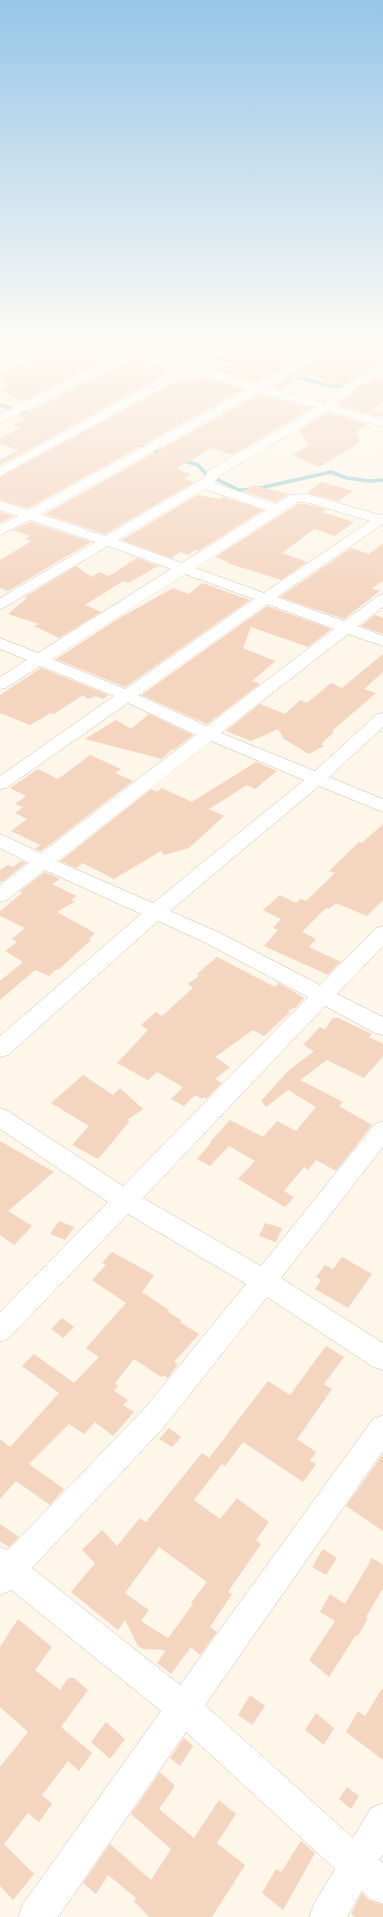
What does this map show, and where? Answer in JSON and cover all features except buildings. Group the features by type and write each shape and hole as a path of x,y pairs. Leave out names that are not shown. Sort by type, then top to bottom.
{"street":[{"path":"0,472 76,430"},
{"path":"0,531 181,430"},
{"path":"0,604 288,430"},
{"path":"209,479 277,509"},
{"path":"0,684 184,570 295,498 300,497 382,519"},
{"path":"0,505 107,540 184,570 383,641"},
{"path":"0,784 125,695 382,519"},
{"path":"0,895 383,599"},
{"path":"0,643 125,695 210,734 383,806"},
{"path":"0,1049 156,912 318,778 383,718"},
{"path":"0,840 43,862 213,938 383,1027"},
{"path":"0,1330 383,933"},
{"path":"0,1118 125,1200 264,1281 383,1358"},
{"path":"383,1130 154,1418 3,1570 183,1708 357,1865 383,1886"},
{"path":"36,1917 383,1428"},
{"path":"327,1917 383,1820"}],"waterway":[{"path":"134,443 164,454"},
{"path":"181,460 198,465 206,474 239,490 255,489 331,472 347,478 369,481 383,480"}]}
